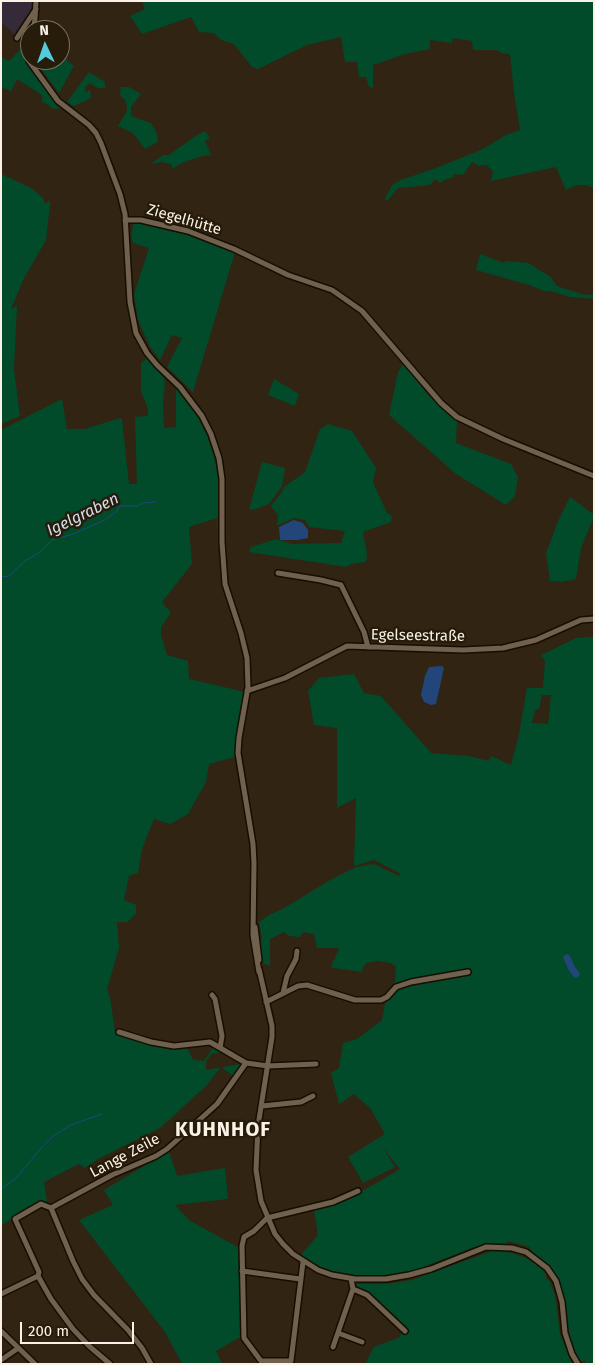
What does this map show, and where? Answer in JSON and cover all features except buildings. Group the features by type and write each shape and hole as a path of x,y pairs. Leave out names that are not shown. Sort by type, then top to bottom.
{"street":[{"path":"34,20 36,1"},
{"path":"17,38 36,9"},
{"path":"34,70 58,101 89,125 101,143 124,206 128,281 136,332 156,365 180,387 202,416 211,434 219,458 222,479 222,542 225,584 244,642 247,658 247,691 238,738 238,753 253,844 254,952 272,1037 258,1126 256,1170 261,1200 267,1218 275,1234 283,1244 303,1262 332,1275 351,1279 386,1279 431,1269 486,1247 512,1248 526,1252 547,1268 556,1281 562,1302 565,1333 572,1354 578,1364"},
{"name":"Ziegelhütte","path":"126,220 140,220 162,224 188,232 234,249 288,274 332,290 362,311 441,403 456,417 503,439 594,476"},
{"path":"278,574 340,584 345,591 368,648"},
{"name":"Egelseestraße","path":"247,691 285,678 347,646 463,650 504,648 536,640 581,620 594,619"},
{"path":"253,918 259,972"},
{"path":"283,993 287,976 296,959 297,951"},
{"path":"266,1002 298,986 307,986 355,1000 381,1000 396,987 410,982 468,972"},
{"path":"212,995 215,999 222,1036 220,1048"},
{"path":"119,1032 151,1042 185,1046 199,1042 210,1042 246,1063 268,1066 316,1064"},
{"name":"Lange Zeile","path":"38,1276 39,1272 15,1219 41,1204 50,1208 78,1195 112,1175 156,1156 167,1149 217,1104 246,1063"},
{"path":"262,1106 301,1102 314,1096"},
{"path":"303,1262 291,1361 262,1361 244,1338 242,1246 244,1237 254,1231 267,1218 333,1202 358,1191"},
{"path":"50,1208 82,1279 94,1295 128,1330 142,1348 151,1364"},
{"path":"242,1271 300,1278"},
{"path":"1,1294 38,1276 51,1299 73,1329 110,1364"},
{"path":"333,1347 353,1289 351,1279"},
{"path":"353,1289 366,1295 405,1331"},
{"path":"1,1331 35,1364"},
{"path":"338,1334 362,1342"},
{"path":"1,1360 17,1350"}],"shaded area":[{"path":"1,1 33,1 34,6 28,20 20,20 20,31 16,36 1,22"}],"green space":[{"path":"142,1 594,1 594,188 586,185 577,185 566,190 556,167 491,181 493,172 487,165 479,166 472,162 463,175 454,174 452,178 440,183 435,179 430,185 398,188 387,201 385,199 392,185 401,180 483,149 506,135 520,130 510,54 501,53 497,50 473,50 472,41 453,38 452,43 430,40 430,49 405,54 373,65 373,88 369,87 366,77 359,77 357,62 345,62 341,37 307,45 258,69 252,67 234,44 221,40 214,33 199,32 191,17 142,34 130,16 145,9"},
{"path":"20,50 20,70 31,70 61,108 54,109 41,102 43,97 39,93 17,79 11,91 1,87 1,57 9,61"},
{"path":"70,63 74,66 59,93 42,70 70,70"},
{"path":"89,72 105,82 105,88 97,88 90,83 85,87 85,92 90,90 91,98 74,106 67,102"},
{"path":"121,87 129,87 141,94 131,107 131,116 151,123 157,134 158,142 145,149 133,133 118,126 127,111 126,101 120,95"},
{"path":"205,131 210,138 205,141 211,155 182,163 172,169 172,164 161,162 151,164 163,155 169,155"},
{"path":"1,174 31,188 43,198 45,204 50,200 50,205 46,240 24,278 11,309 17,306 14,369 20,416 1,424"},
{"path":"134,221 213,242 235,252 193,392 167,367 182,338 172,335 160,360 150,347 138,320 134,294 149,248 133,243 131,237"},
{"path":"480,254 504,263 506,261 528,263 551,277 557,286 585,295 594,294 594,299 570,297 551,291 544,291 476,270"},
{"path":"147,358 163,375 165,383 163,404 164,428 176,427 176,390 179,391 198,417 208,438 218,478 220,537 218,537 217,518 189,527 192,564 162,602 171,613 161,627 161,635 167,655 188,661 189,679 244,693 237,731 235,757 209,764 206,782 188,814 170,824 154,819 142,849 138,873 129,876 124,900 136,905 136,914 127,922 117,922 119,948 107,989 115,1032 155,1046 188,1049 193,1060 204,1061 214,1046 223,1052 211,1054 206,1062 206,1070 221,1067 206,1086 160,1128 98,1159 85,1168 79,1164 44,1182 47,1201 1,1225 1,430 62,399 67,429 85,429 120,418 122,419 129,484 137,484 135,417 148,416 148,409 141,391 141,363"},
{"path":"403,364 429,396 457,420 456,443 511,464 518,477 515,496 506,505 456,474 389,415 398,372"},
{"path":"274,379 299,394 295,406 268,395"},
{"path":"328,424 352,431 376,468 373,482 387,513 392,516 391,522 363,532 367,553 366,562 351,564 346,567 249,552 251,547 276,539 292,544 341,543 345,531 309,527 305,520 294,518 277,526 278,515 271,506 284,487 305,472 320,429"},
{"path":"262,462 285,468 282,486 269,504 249,510"},
{"path":"570,497 593,514 593,519 581,548 576,579 562,582 550,581 546,553"},
{"path":"594,637 594,1364 586,1364 585,1360 579,1363 567,1328 560,1282 549,1265 530,1252 530,1247 508,1241 506,1244 474,1247 408,1273 385,1276 358,1277 329,1271 318,1267 300,1256 318,1235 314,1209 335,1204 400,1169 382,1147 395,1167 363,1183 348,1157 385,1134 370,1108 354,1094 339,1104 331,1073 339,1068 343,1043 357,1039 382,1020 385,1004 395,981 396,967 391,963 377,961 367,963 363,967 362,972 331,967 339,948 317,948 314,934 303,932 300,937 289,936 284,932 270,939 270,966 261,962 259,940 262,938 259,922 356,867 374,864 399,876 401,874 374,860 354,866 356,798 337,808 337,728 314,725 308,691 319,678 354,674 364,693 381,696 431,753 468,756 489,761 491,756 511,765 519,734 527,688 543,688 545,661 541,655 576,638","holes":["542,695 551,695 548,724 532,723 535,710 539,709"]},
{"path":"241,1064 234,1076 221,1067"},
{"path":"169,1151 177,1176 225,1168 228,1199 175,1205 189,1220 241,1249 242,1336 216,1351 222,1364 182,1364 165,1332 79,1220 113,1205 104,1190"},
{"path":"495,1250 512,1253 540,1266 546,1275 546,1279 549,1280 555,1295 560,1334 572,1364 365,1364 374,1347 400,1337 402,1330 367,1294 357,1291 357,1284 386,1284 412,1280"}],"water":[{"path":"294,520 303,523 308,530 308,538 280,540 279,527"},
{"path":"442,666 444,668 436,704 431,705 424,702 421,695 425,676 429,667"}],"waterway":[{"name":"Igelgraben","path":"1,577 9,576 52,540 73,534 105,520 117,511 119,506 138,506 142,503 155,502"},
{"path":"567,958 576,974"},
{"path":"45,1144 53,1136 71,1125 102,1114"},
{"path":"1,1189 16,1178 43,1146"}],"district":[{"name":"KUHNHOF","path":"223,1130"}]}
